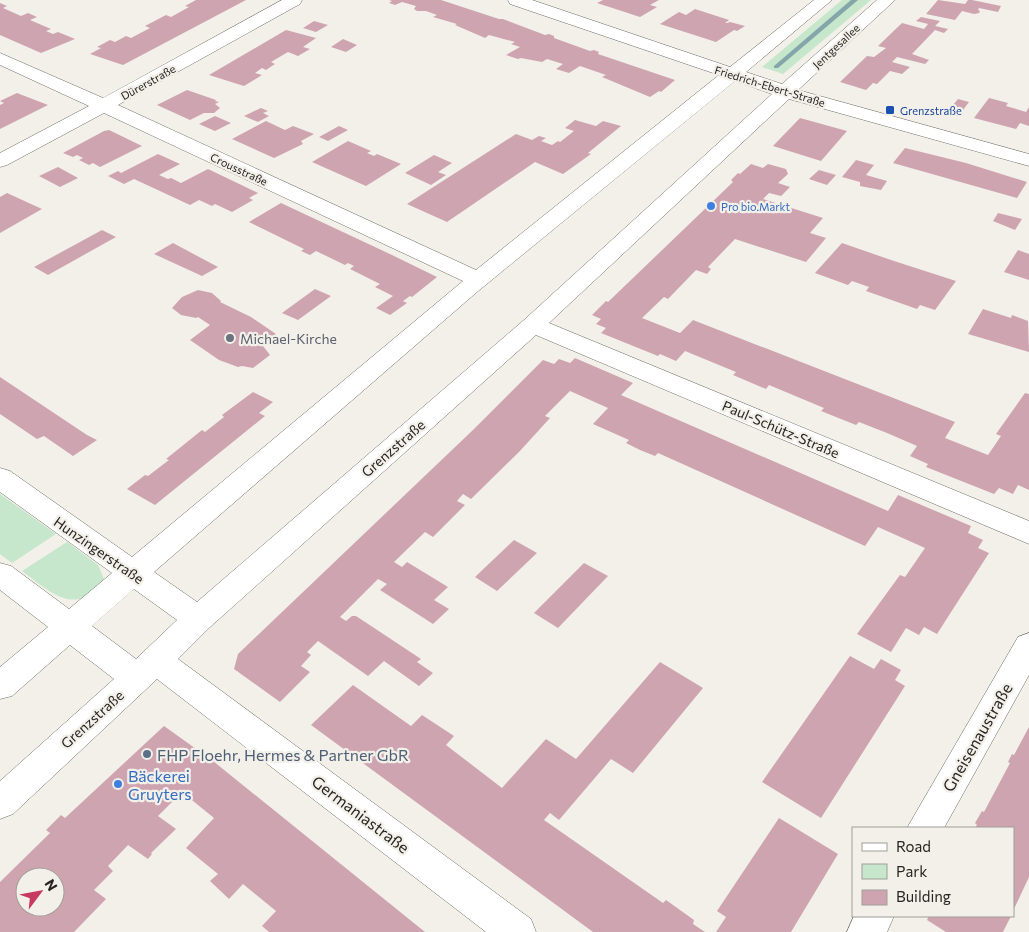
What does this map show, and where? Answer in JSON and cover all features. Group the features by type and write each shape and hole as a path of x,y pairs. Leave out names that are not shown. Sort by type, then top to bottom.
{"street":[{"name":"Dürerstraße","path":"0,160 103,106 294,0"},
{"name":"Friedrich-Ebert-Straße","path":"516,0 731,75 1029,160"},
{"path":"0,686 478,279 824,0"},
{"name":"Jentgesallee","path":"786,92 887,0"},
{"name":"Crousstraße","path":"0,58 478,279"},
{"name":"Grenzstraße","path":"0,803 147,669 198,619 533,325 786,92"},
{"name":"Paul-Schütz-Straße","path":"533,325 1029,533"},
{"name":"Hunzingerstraße","path":"0,478 132,574 198,619"},
{"path":"0,574 70,628 147,669"},
{"name":"Gneisenaustraße","path":"926,827 1029,646"},
{"name":"Germaniastraße","path":"147,669 517,932"},
{"path":"866,932 874,917"}],"green space":[{"path":"842,0 871,0 783,74 762,67"},
{"path":"0,494 56,534 12,563 0,554"},
{"path":"67,542 98,565 104,579 94,591 84,598 74,600 63,598 43,587 22,571"}],"building":[{"path":"196,0 246,0 123,65 90,54 101,48 97,47 110,40 115,42 126,36 131,38 150,28 145,26 166,15 171,17 189,7 185,6"},
{"path":"389,0 441,0 503,19 545,35 549,34 554,36 554,38 590,51 594,50 599,52 598,54 675,80 661,92 659,91 650,97 602,77 606,75 580,66 569,73 556,69 563,64 547,59 542,62 518,59 506,55 520,47 511,44 515,42 489,35 485,38 455,25 457,24 433,17 437,15 426,11 417,11 414,9 416,6 402,2 395,5 389,3 392,1"},
{"path":"603,0 659,0 650,5 657,7 640,17 597,3"},
{"path":"938,0 965,4 968,0 972,0 1001,6 998,12 979,8 979,13 974,14 962,11 955,20 926,14"},
{"path":"0,3 7,6 3,8 21,16 28,13 37,17 30,20 51,29 46,31 53,34 58,32 75,39 41,53 0,35"},
{"path":"695,9 729,20 725,23 730,22 745,26 737,31 734,30 716,42 660,24 679,12 686,15"},
{"path":"921,17 940,21 935,26 948,29 944,33 935,30 912,54 929,60 925,64 897,57 892,62 910,67 902,74 890,71 877,84 873,83 866,90 840,82 867,56 874,57 886,48 878,46 902,23 924,29 928,24 916,21"},
{"path":"314,21 328,25 316,32 303,28"},
{"path":"286,30 316,38 303,47 310,49 298,56 288,52 271,62 275,64 266,70 262,68 255,73 262,75 244,86 209,75"},
{"path":"343,39 357,45 346,52 331,47"},
{"path":"187,90 216,100 219,102 215,104 220,108 214,113 204,113 190,120 157,105"},
{"path":"17,93 48,105 0,129 0,105 4,103 0,101"},
{"path":"989,98 1008,103 1006,106 1026,112 1029,107 1029,126 1020,123 1016,129 974,118"},
{"path":"958,99 969,102 960,114 948,111"},
{"path":"261,108 268,111 263,113 269,116 258,122 244,116"},
{"path":"215,116 231,123 215,131 199,124"},
{"path":"800,118 847,131 821,161 773,146"},
{"path":"575,120 596,126 603,121 621,126 588,153 591,154 563,174 535,162 447,222 407,204 516,134 532,140 539,136 546,138 541,141 552,145 558,141 560,142 574,131 565,128"},
{"path":"266,121 285,130 293,126 314,134 301,141 303,144 274,158 232,139"},
{"path":"339,126 348,130 328,141 319,137"},
{"path":"109,130 142,146 100,167 93,163 89,165 79,160 83,158 77,155 73,157 63,153 104,131"},
{"path":"348,141 371,151 367,153 374,156 377,154 401,164 366,186 312,162"},
{"path":"905,148 966,163 1027,182 1017,198 893,163"},
{"path":"158,154 180,164 159,175 168,179 171,178 181,183 208,169 258,193 249,198 253,200 232,212 215,204 212,206 199,200 190,205 134,179 124,184 108,176 118,171 121,173"},
{"path":"434,155 452,163 438,172 446,175 431,185 405,173"},
{"path":"856,160 874,165 866,175 887,181 881,190 860,186 860,182 842,177"},
{"path":"751,164 763,168 768,164 786,169 788,174 778,183 790,187 781,196 769,193 763,199 823,218 810,233 826,238 806,262 735,239 708,267 711,269 707,274 696,270 668,299 664,297 642,318 680,333 693,320 955,422 945,438 988,455 1001,436 996,434 1025,393 1029,394 1029,490 1018,485 1013,494 999,488 994,494 926,467 928,464 910,456 917,446 887,433 859,422 856,425 821,411 824,408 769,385 766,389 733,375 736,372 685,351 676,361 660,354 658,356 601,333 606,328 596,324 601,319 592,315 606,301 608,302 733,182 731,180 738,173 740,174"},
{"path":"58,167 78,178 60,187 39,176"},
{"path":"819,170 836,175 827,185 809,179"},
{"path":"7,193 42,209 0,233 0,197"},
{"path":"281,203 437,277 412,297 410,296 403,301 407,303 390,315 376,308 393,296 375,287 380,284 350,269 354,266 348,263 345,265 316,251 310,255 301,251 304,249 249,222"},
{"path":"998,213 1022,219 1015,230 993,221"},
{"path":"102,230 116,237 48,275 34,267"},
{"path":"173,243 218,267 202,276 154,254"},
{"path":"842,243 956,281 935,310 920,305 917,309 866,291 869,287 852,281 848,285 815,273"},
{"path":"1018,250 1029,254 1029,280 1004,272"},
{"path":"315,289 331,296 298,320 282,313"},
{"path":"198,290 212,293 220,302 251,317 276,334 263,346 270,355 253,368 238,367 219,360 190,340 210,325 198,317 181,315 172,308 182,297"},
{"path":"983,309 1011,318 1012,315 1028,321 1029,352 968,334"},
{"path":"575,358 633,383 621,395 888,511 898,495 971,526 968,533 983,540 978,548 989,553 937,634 924,627 919,635 906,628 891,652 857,634 900,575 905,577 925,548 878,527 865,546 658,453 655,456 640,450 626,443 629,440 593,424 608,408 570,391 545,416 550,418 519,452 471,499 463,494 457,501 465,505 433,537 425,532 394,562 402,567 407,562 448,587 434,600 449,609 433,624 380,590 387,584 378,579 340,617 346,621 352,616 356,616 421,659 417,662 433,673 419,686 384,661 368,676 318,641 307,652 311,655 301,666 310,672 280,702 234,669 238,654 474,429 543,360 554,364 559,359 570,363"},
{"path":"0,377 97,440 73,456 44,436 37,439 0,414"},
{"path":"253,392 273,402 259,413 265,416 155,505 127,489 169,460 166,459 202,430 205,432 224,417 222,415"},
{"path":"514,540 537,553 497,591 475,577"},
{"path":"584,563 608,576 558,628 534,613"},
{"path":"850,656 874,669 881,659 901,670 895,680 905,686 821,818 762,782"},
{"path":"660,662 703,688 633,773 611,759 559,820 550,813 544,820 663,903 666,900 694,920 693,924 705,932 593,932 311,725 353,685 411,726 422,715 454,736 446,745 502,788 546,739 576,759"},
{"path":"164,726 213,761 425,932 269,932 262,926 276,911 243,884 229,899 210,881 218,874 186,848 214,818 182,792 158,816 176,829 151,853 148,859 128,845 108,866 113,871 94,890 106,899 74,932 0,932 0,882 15,867 15,917 65,917 65,867 15,867 50,833 46,830 61,815 65,818"},
{"path":"1029,727 1029,877 1014,909 1014,827 976,827 977,825 975,823 982,811 984,812 1010,763 1008,762 1012,754 1014,755"},
{"path":"779,818 838,854 791,932 716,932 726,917 717,911"},
{"path":"928,917 1010,917 1003,932 946,932 927,920"}],"waterway":[{"path":"776,67 855,0"}],"place":[{"name":"Grenzstraße","path":"890,110"},
{"name":"Pro bio.Markt","path":"711,206"},
{"name":"Michael-Kirche","path":"230,338"},
{"name":"FHP Floehr, Hermes & Partner GbR","path":"147,754"},
{"name":"Bäckerei Gruyters","path":"118,784"}]}
